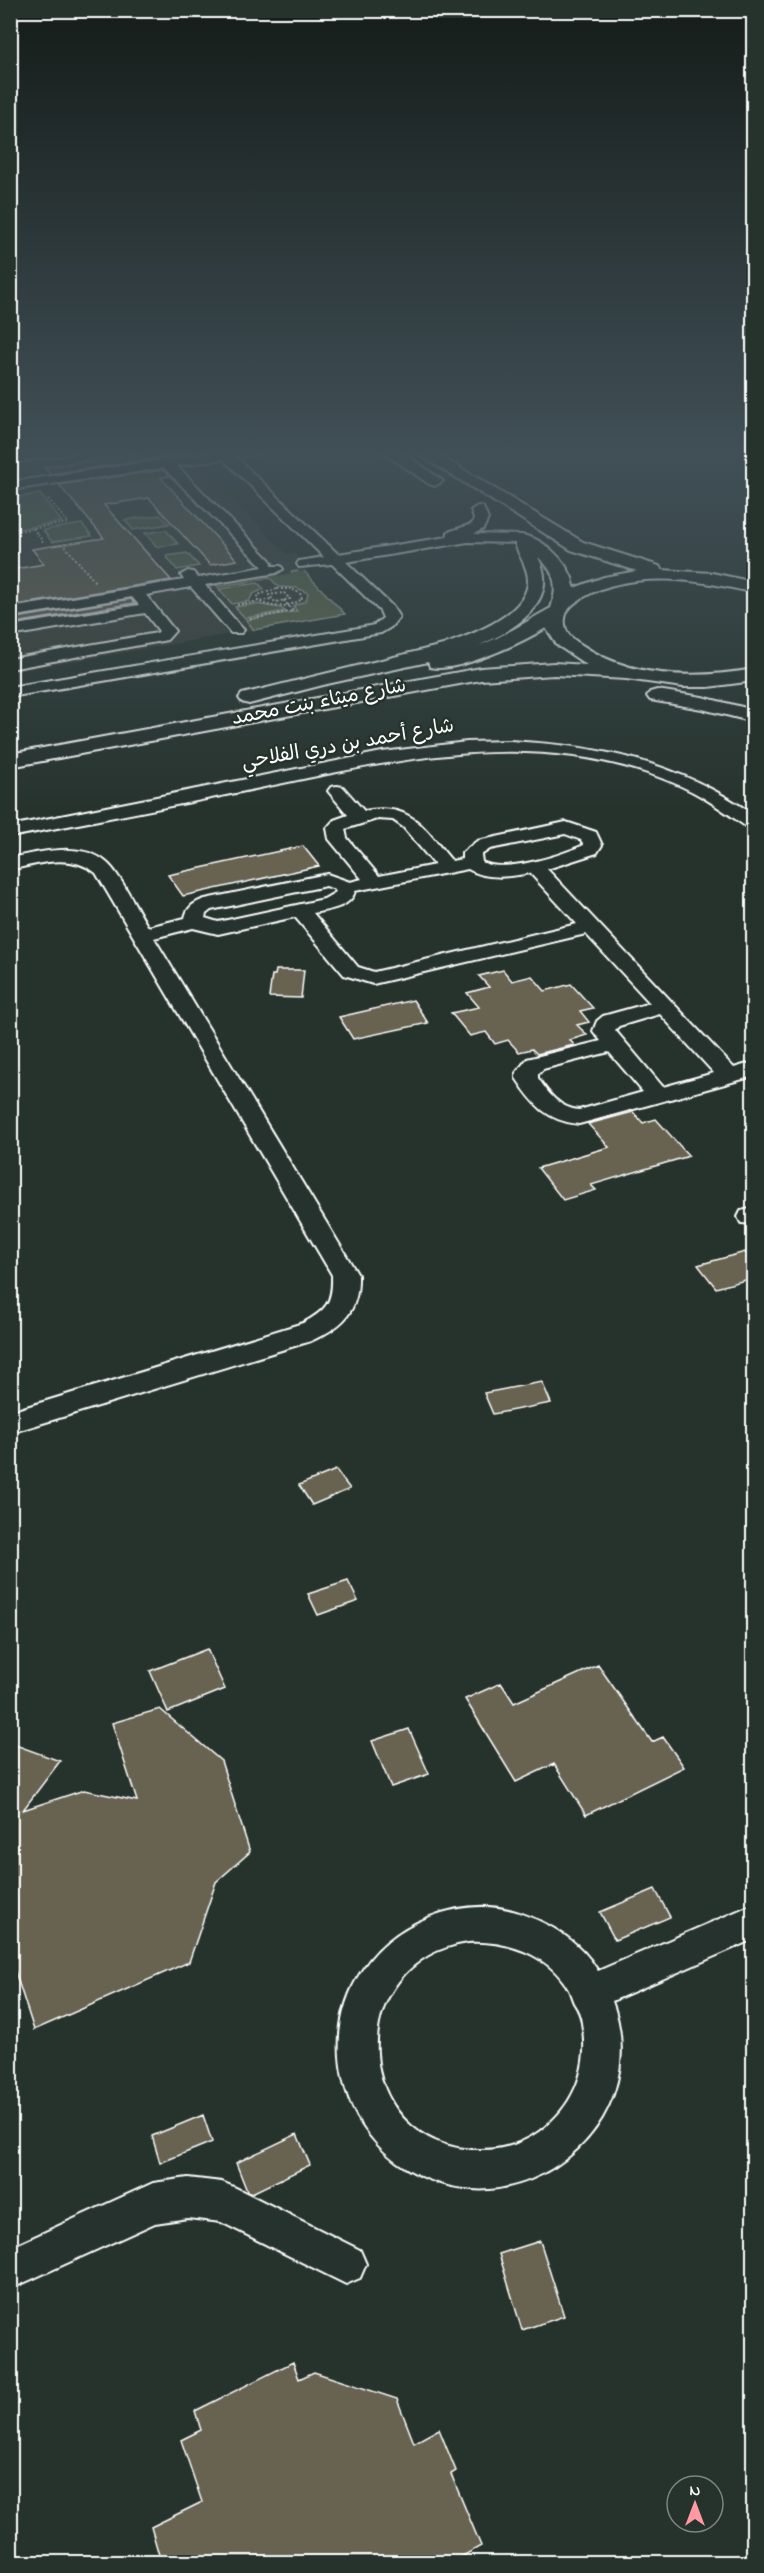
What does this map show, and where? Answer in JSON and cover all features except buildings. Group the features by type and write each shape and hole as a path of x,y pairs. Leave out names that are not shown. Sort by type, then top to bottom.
{"main road":[{"path":"249,698 296,684 426,657 469,643 499,628 525,606 536,589 536,570"},
{"path":"559,570 566,594 555,626 562,639 577,652 600,664 629,673 676,680 753,700"},
{"path":"656,570 690,576 753,580"},
{"name":"شارع ميثاء بنت محمد","path":"10,742 460,657 517,637 559,609 576,594 597,585 646,576 690,576"},
{"path":"710,578 753,588"},
{"name":"شارع ميثاء بنت محمد","path":"10,761 505,671 579,669 629,673"},
{"path":"676,680 708,681 753,675"},
{"path":"358,696 487,683 539,681 591,686 690,701 753,716"}],"street":[{"path":"10,613 136,592 241,570"},
{"path":"10,692 364,632 389,621 390,613 346,570"},
{"path":"10,604 100,589 191,579"},
{"path":"191,579 232,626"},
{"path":"10,664 162,637 167,631 136,592"},
{"path":"10,631 150,608"},
{"name":"شارع أحمد بن دري الفلاحي","path":"10,832 329,781 423,751 504,747 545,749 615,760 671,776 719,798 753,824"},
{"path":"329,781 360,817"},
{"path":"375,883 335,834 340,824 360,817 387,814 404,819 448,868"},
{"path":"557,828 575,829 589,836 593,845 584,853 534,866 495,872 477,867 472,863 471,853 484,845 557,828"},
{"path":"10,864 58,855 80,857 97,864 104,870 345,1275 346,1292 340,1310 324,1324 302,1334 10,1423"},
{"path":"345,889 346,893 338,901 218,928 204,926 196,921 194,916 206,905 318,880 335,882 345,889 472,863"},
{"path":"534,866 729,1076"},
{"path":"299,910 351,971 373,978 591,927"},
{"path":"141,934 196,921"},
{"path":"658,1096 604,1031 605,1026 611,1021 664,1006"},
{"path":"613,1044 535,1064 527,1073 527,1078 548,1107 570,1117 587,1115 753,1069"},
{"path":"588,1993 753,1921"},
{"path":"457,1924 488,1924 518,1931 546,1946 570,1966 588,1993 599,2023 603,2055 598,2088 584,2118 563,2143 536,2161 503,2170 470,2171 437,2162 407,2145 383,2121 366,2091 357,2059 357,2027 365,1996 380,1969 402,1948 429,1933 457,1924"},
{"path":"10,2269 153,2203 188,2198 222,2202 346,2264"}],"path":[{"path":"85,570 100,589"},
{"path":"272,589 291,589 300,593 302,599 288,606 268,606 258,601 258,595 272,589"},
{"path":"272,589 277,594"},
{"path":"217,609 272,599 275,602 290,599 284,593 269,596 272,599"},
{"path":"287,596 300,593"},
{"path":"232,626 293,611 283,600"}],"shaded area":[{"path":"11,570 303,570 345,614 11,672"}],"green space":[{"path":"303,570 345,614 254,630 246,620 297,611 293,606 306,601 308,593 297,588 279,587 270,578 218,587 215,584"},
{"path":"258,583 264,589 253,594 249,601 232,604 219,589"},
{"path":"255,604 281,608 285,611 245,618 235,607"}]}
